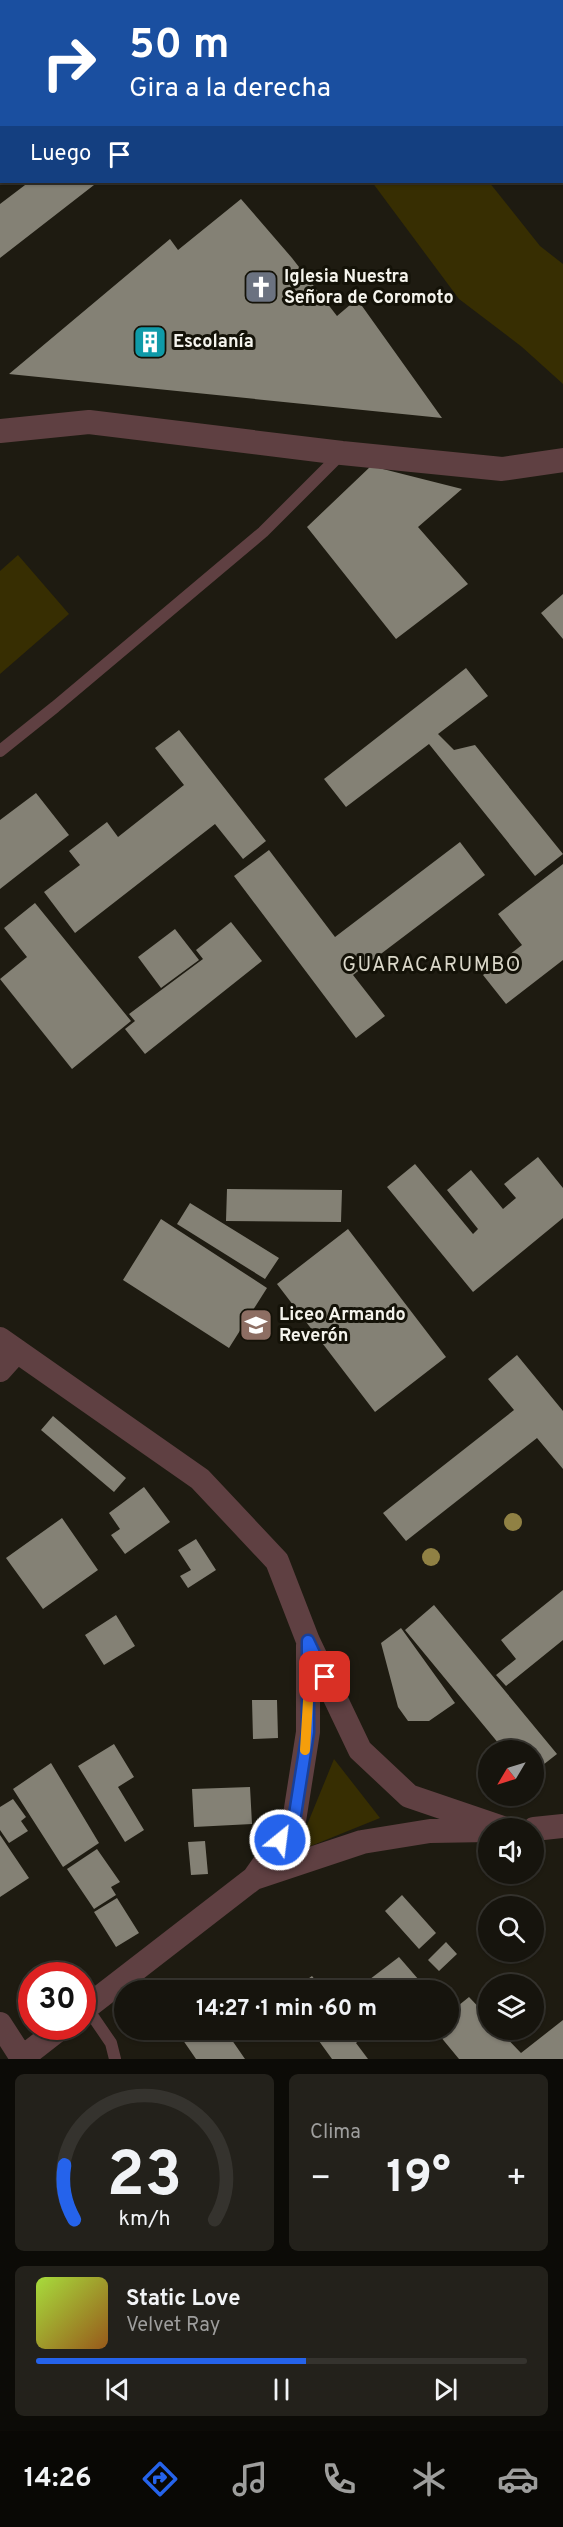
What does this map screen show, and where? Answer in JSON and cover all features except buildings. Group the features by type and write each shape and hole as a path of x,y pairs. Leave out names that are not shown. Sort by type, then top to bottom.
{"street":[{"path":"0,431 88,422 342,453 502,469 563,460"},
{"path":"0,1370 9,1345 200,1479 277,1561 308,1641 360,1750 409,1796 478,1819"},
{"path":"96,2001 254,1878 294,1821 308,1732 308,1641"},
{"path":"544,1828 563,1826"},
{"path":"254,1878 362,1842 430,1831 478,1830"},
{"path":"0,2024 21,2058 45,2040"}],"lane":[{"path":"0,751 263,532 342,453"},
{"path":"96,2024 111,2043 115,2059"}],"shaded area":[{"path":"373,183 490,183 540,246 563,264 563,384 522,347 459,299"},
{"path":"18,555 69,614 0,674 0,571"},
{"path":"334,1759 380,1818 296,1852"}],"slow traffic":[{"path":"305,1750 308,1732 308,1701"}],"place":[{"name":"Iglesia Nuestra Señora de Coromoto","path":"261,287"},
{"name":"Escolanía","path":"150,342"},
{"name":"Liceo Armando Reverón","path":"256,1325"}],"district":[{"name":"GUARACARUMBO","path":"432,966"}],"route":[{"path":"280,1840 294,1821 308,1732 308,1641 325,1677"}]}
